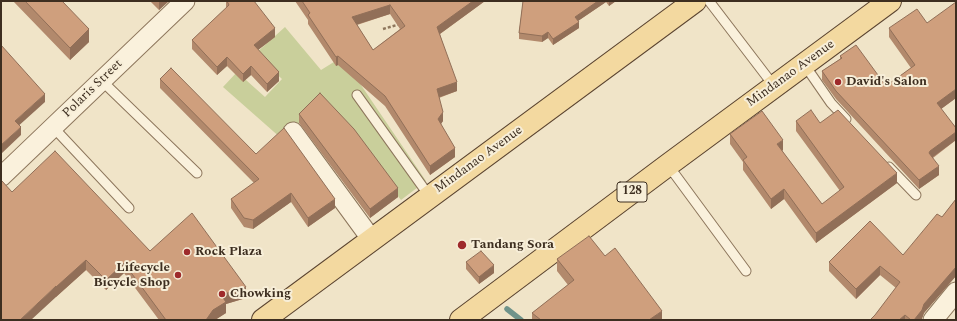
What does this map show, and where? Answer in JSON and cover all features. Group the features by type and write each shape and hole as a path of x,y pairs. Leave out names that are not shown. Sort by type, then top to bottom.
{"main road":[{"name":"Mindanao Avenue","path":"263,320 695,1"},
{"name":"Mindanao Avenue","path":"461,320 668,164 890,1"}],"street":[{"name":"Polaris Street","path":"1,178 185,1"},
{"path":"293,132 372,240"},
{"path":"934,320 956,292"}],"lane":[{"path":"709,1 774,86"},
{"path":"804,64 831,103 852,126"},
{"path":"102,81 197,173"},
{"path":"357,95 430,197"},
{"path":"54,127 129,208"},
{"path":"884,161 916,195"},
{"path":"668,164 746,271"}],"path":[{"path":"383,30 404,22"}],"green space":[{"path":"285,27 321,70 342,57 426,181 401,200 354,138 320,103 282,139 223,87 237,72 265,97 282,79 255,54"}],"building":[{"path":"25,1 62,1 89,29 70,48"},
{"path":"227,1 254,1 275,28 254,45 279,72 267,84 251,66 243,74 227,57 217,67 192,40 229,5"},
{"path":"302,1 473,1 437,27 457,82 437,89 443,112 438,119 455,148 430,166 385,96 338,56 336,57 308,15 310,13","holes":["390,5 405,26 373,50 352,17"]},
{"path":"523,1 598,1 575,17 579,22 553,39 548,32 542,36 519,33"},
{"path":"956,2 956,89 937,103 956,128 956,132 930,151 929,153 939,166 919,180 836,91 822,71 842,58 840,56 856,45 886,86 915,65 889,28 917,9 927,23"},
{"path":"1,45 45,94 15,121 21,127 1,145"},
{"path":"171,68 256,154 284,128 335,199 308,218 291,193 253,220 244,218 231,199 259,179 160,79"},
{"path":"320,93 354,129 398,188 370,209 299,114"},
{"path":"811,110 820,123 838,110 897,173 816,233 784,189 771,199 743,160 747,157 730,134 762,111 783,140 777,144 822,204 844,187 796,121"},
{"path":"55,151 150,251 192,213 246,287 221,295 226,302 213,310 206,320 166,320 124,263 106,280 86,260 20,320 1,320 1,182 2,181 12,192"},
{"path":"956,199 956,267 924,304 922,310 914,320 911,320 905,315 899,320 870,320 900,282 880,266 856,289 829,262 870,221 903,255 937,214 942,217"},
{"path":"589,236 605,256 615,248 662,311 649,320 541,320 532,313 574,280 557,259"},
{"path":"481,251 494,265 479,277 466,262"}],"waterway":[{"path":"507,309 521,320"}],"place":[{"name":"David's Salon","path":"838,82"},
{"name":"Tandang Sora","path":"462,245"},
{"name":"Rock Plaza","path":"187,252"},
{"name":"Lifecycle Bicycle Shop","path":"178,275"},
{"name":"Chowking","path":"222,294"}]}
